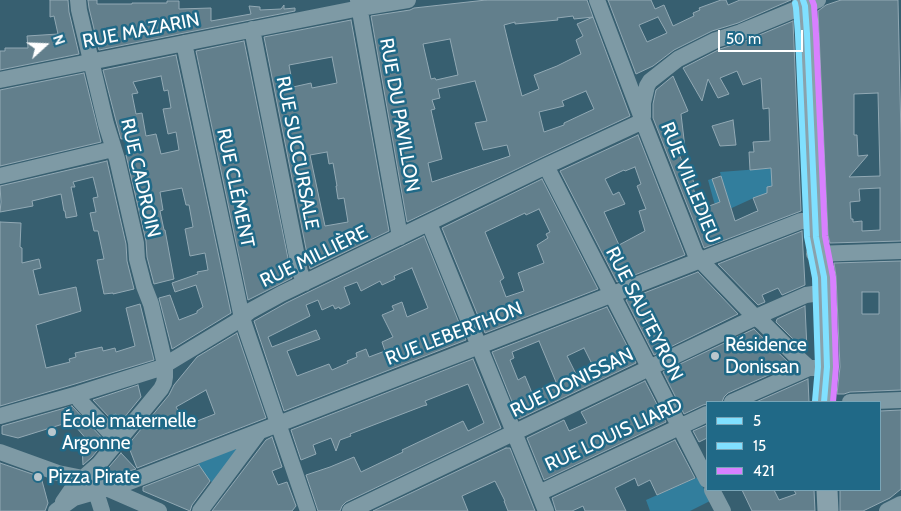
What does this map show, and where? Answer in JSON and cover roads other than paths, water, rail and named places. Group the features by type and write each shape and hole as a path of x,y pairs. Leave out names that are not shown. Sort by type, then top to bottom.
{"main road":[{"path":"808,1 816,242 812,272 812,368 823,401"},
{"path":"816,242 824,277 827,367 823,401"},
{"path":"827,491 828,511"}],"street":[{"name":"RUE CADROIN","path":"57,511 74,486 99,464 161,390 164,383 164,366 151,304 137,259 136,242 106,124 78,0"},
{"name":"RUE MAZARIN","path":"0,80 252,30 359,4 408,0"},
{"name":"RUE VILLEDIEU","path":"597,0 695,253 756,318 812,368"},
{"path":"643,121 643,104 647,86 650,81 678,59 716,40 741,32 808,1"},
{"name":"RUE DU PAVILLON","path":"359,4 400,237"},
{"name":"RUE SUCCURSALE","path":"252,30 300,272 305,283"},
{"name":"RUE CLÉMENT","path":"184,43 242,318 278,424 304,509"},
{"path":"627,77 636,85 647,86"},
{"name":"RUE MILLIÈRE","path":"0,416 78,394 164,366 265,302 643,121"},
{"path":"0,176 113,149"},
{"name":"RUE SAUTEYRON","path":"546,166 706,478"},
{"name":"RUE LEBERTHON","path":"57,511 74,498 129,482 801,221 816,242 901,251"},
{"path":"429,223 546,511"},
{"name":"RUE DONISSAN","path":"350,511 649,367 806,295 813,294"},
{"path":"734,401 812,368"},
{"path":"78,394 80,401 118,442"},
{"path":"876,401 901,400"},
{"name":"RUE LOUIS LIARD","path":"539,493 706,414"},
{"path":"200,511 259,432"},
{"path":"0,452 58,473 83,478 102,490 159,511"},
{"path":"102,490 102,511"},
{"path":"713,491 723,511"},
{"path":"887,511 901,504"}],"place":[{"name":"Résidence Donissan","path":"715,356"},
{"name":"École maternelle Argonne","path":"52,432"},
{"name":"Pizza Pirate","path":"38,477"}]}
